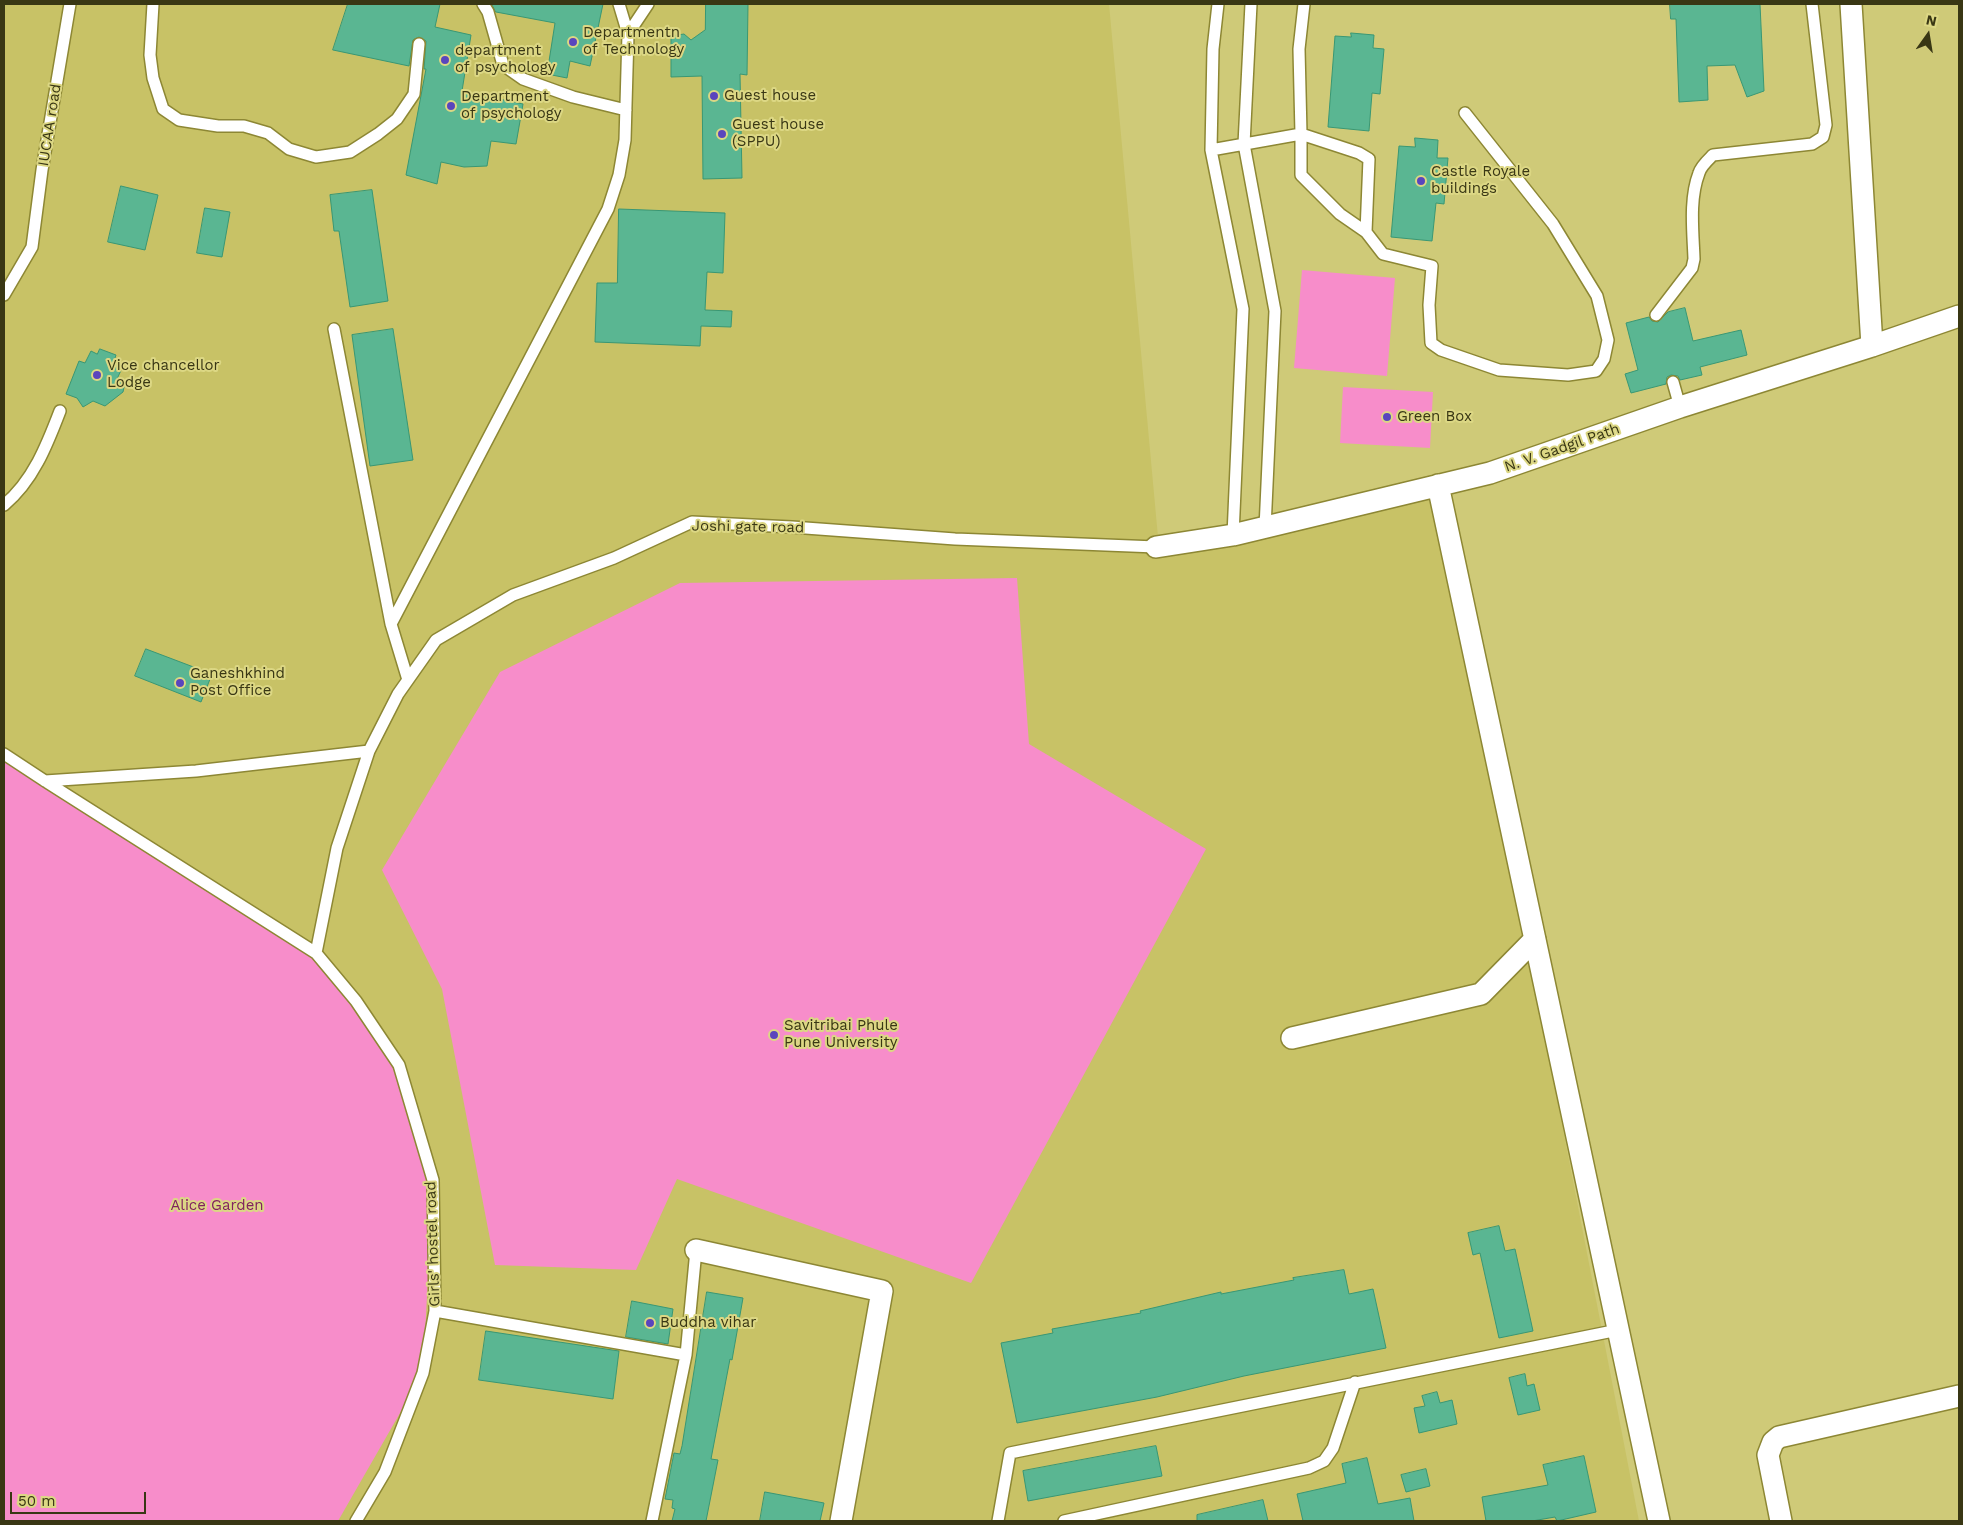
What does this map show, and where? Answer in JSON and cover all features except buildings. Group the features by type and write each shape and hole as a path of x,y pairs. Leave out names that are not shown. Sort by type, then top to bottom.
{"street":[{"path":"1851,4 1872,346"},
{"name":"N. V. Gadgil Path","path":"1156,547 1233,536 1490,473 1680,407 1872,346 1959,316"},
{"path":"1438,485 1659,1521"},
{"path":"1292,1038 1481,994 1536,940"},
{"path":"696,1250 882,1291 840,1521"},
{"path":"1781,1521 1768,1456 1773,1442 1779,1437 1959,1396"}],"lane":[{"name":"IUCAA road","path":"4,294 32,247 42,170 70,4"},
{"path":"153,4 150,56 153,78 163,109 179,120 218,126 244,126 268,133 289,149 316,157 350,152 397,119 414,94 419,44"},
{"path":"482,4 488,12 503,65 523,79 573,97 626,110"},
{"path":"391,624 608,209 625,140 628,34 619,4"},
{"path":"628,34 648,4"},
{"path":"1218,4 1213,48 1211,150 1243,309 1233,536"},
{"path":"1251,4 1244,144 1275,311 1265,528"},
{"path":"1304,4 1299,49 1302,134 1301,174 1340,214 1366,232 1383,254 1432,266 1429,305 1431,343 1441,350 1499,370 1568,375 1596,371 1604,359 1608,340 1597,296 1554,224 1465,113"},
{"path":"1656,315 1692,268 1694,259 1693,201 1699,172 1705,163 1713,155 1812,144 1823,137 1826,125 1812,4"},
{"path":"1211,150 1302,134 1360,153 1369,159 1366,232"},
{"path":"334,329 391,624 408,680"},
{"path":"1673,382 1680,407"},
{"path":"4,505 18,493 44,452 60,411"},
{"name":"Joshi gate road","path":"316,953 337,848 369,751 398,694 436,640 513,595 614,558 692,522 792,527 964,540 1156,547"},
{"path":"45,781 196,771 369,751"},
{"name":"Girls' hostel road","path":"4,754 316,953 356,1002 399,1065 433,1180 435,1311 423,1373 384,1472 356,1521"},
{"path":"652,1521 686,1355 696,1250"},
{"path":"435,1311 686,1355"},
{"path":"998,1521 1010,1453 1618,1330"},
{"path":"1064,1521 1309,1468 1324,1461 1333,1448 1355,1382"}],"shaded area":[{"name":"Savitribai Phule Pune University","path":"4,4 1109,4 1159,548 1438,485 1639,1521 4,1521"}],"green space":[{"path":"1302,270 1395,278 1387,376 1294,368"},
{"name":"Green Box","path":"1343,387 1433,392 1430,448 1340,443"},
{"path":"1017,578 1029,744 1206,849 971,1283 677,1179 636,1270 495,1265 442,989 382,870 500,672 680,583"},
{"name":"Alice Garden","path":"4,754 316,953 399,1065 433,1180 423,1373 338,1521 4,1521"}],"place":[{"name":"Departmentn of Technology","path":"573,42"},
{"name":"department of psychology","path":"445,60"},
{"name":"Guest house","path":"714,96"},
{"name":"Department of psychology","path":"451,106"},
{"name":"Guest house (SPPU)","path":"722,134"},
{"name":"Castle Royale buildings","path":"1421,181"},
{"name":"Vice chancellor Lodge","path":"97,375"},
{"name":"Green Box","path":"1387,417"},
{"name":"Ganeshkhind Post Office","path":"180,683"},
{"name":"Savitribai Phule Pune University","path":"774,1035"},
{"name":"Buddha vihar","path":"650,1323"}]}
